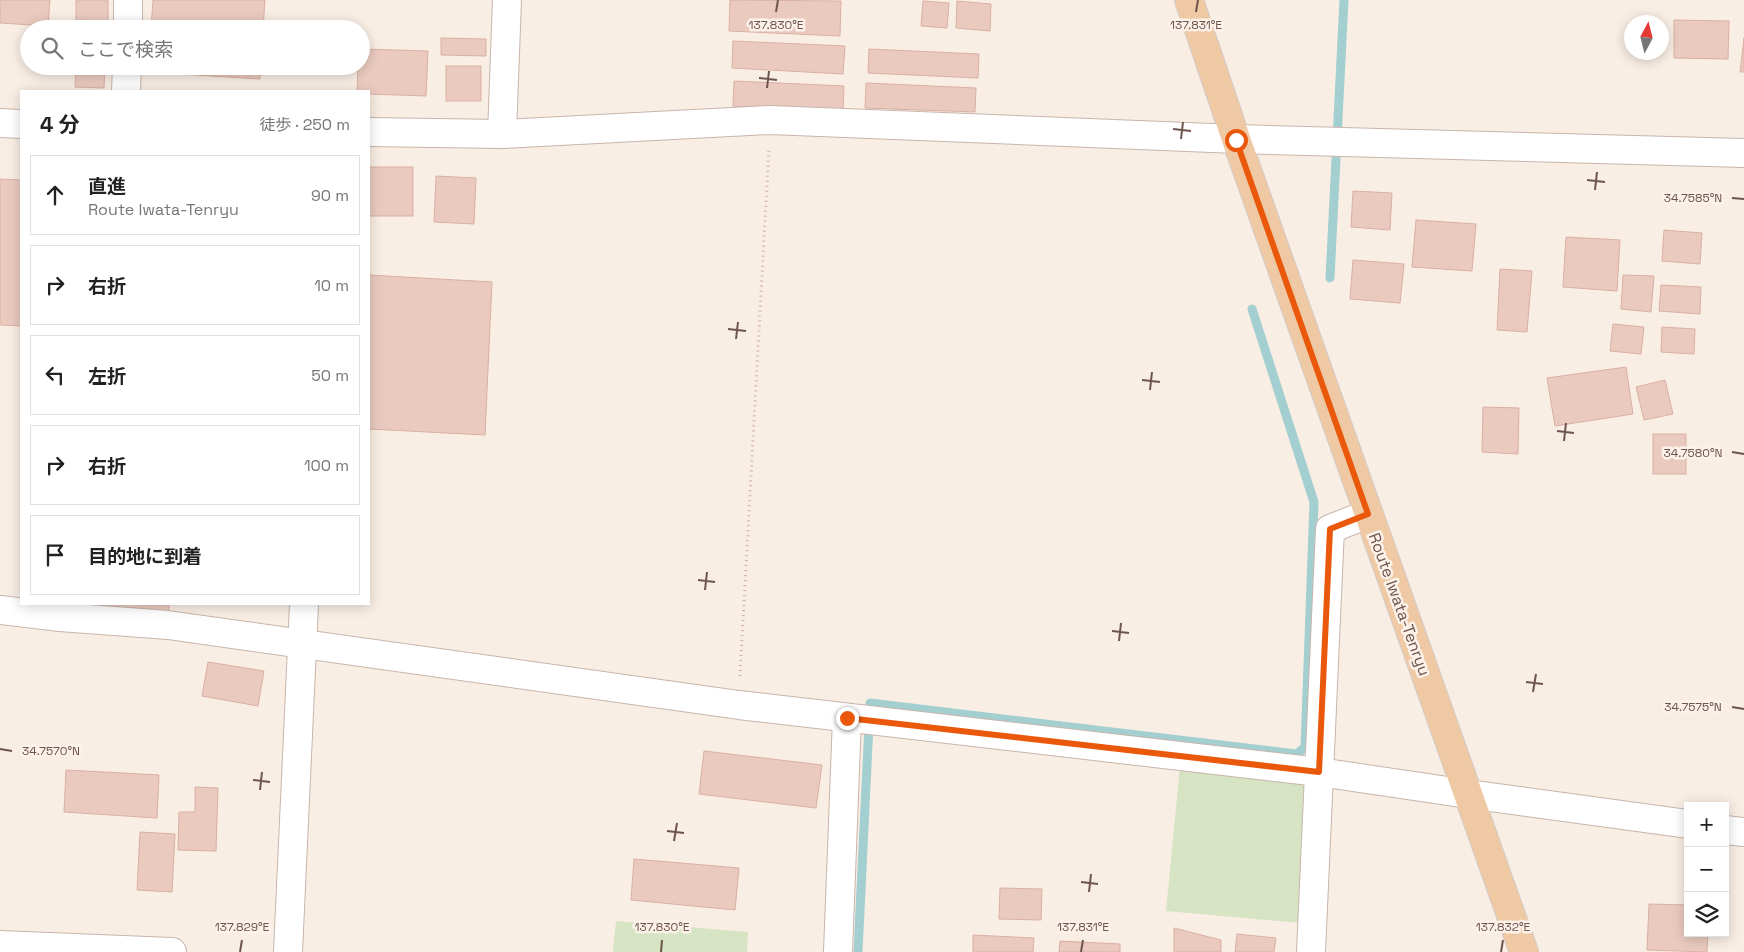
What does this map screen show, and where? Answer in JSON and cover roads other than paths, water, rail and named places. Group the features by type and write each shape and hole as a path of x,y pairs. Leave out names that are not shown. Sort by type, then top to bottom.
{"main road":[{"name":"Route Iwata-Tenryu","path":"1189,0 1236,140 1524,952"}],"street":[{"path":"128,0 128,20"},
{"path":"502,134 507,0"},
{"path":"126,90 127,75"},
{"path":"370,132 502,134 770,120 1236,140 1744,153"},
{"path":"0,123 20,124"},
{"path":"1311,952 1330,529 1368,514"},
{"path":"288,952 304,605"},
{"path":"0,610 60,617 168,625 739,705 1319,772 1684,823"},
{"path":"838,952 847,718"},
{"path":"1729,830 1744,832"},
{"path":"0,945 172,952"}],"waterway":[{"path":"1330,278 1344,0"},
{"path":"858,952 870,703 1297,754 1305,747 1314,502 1252,309"}]}
